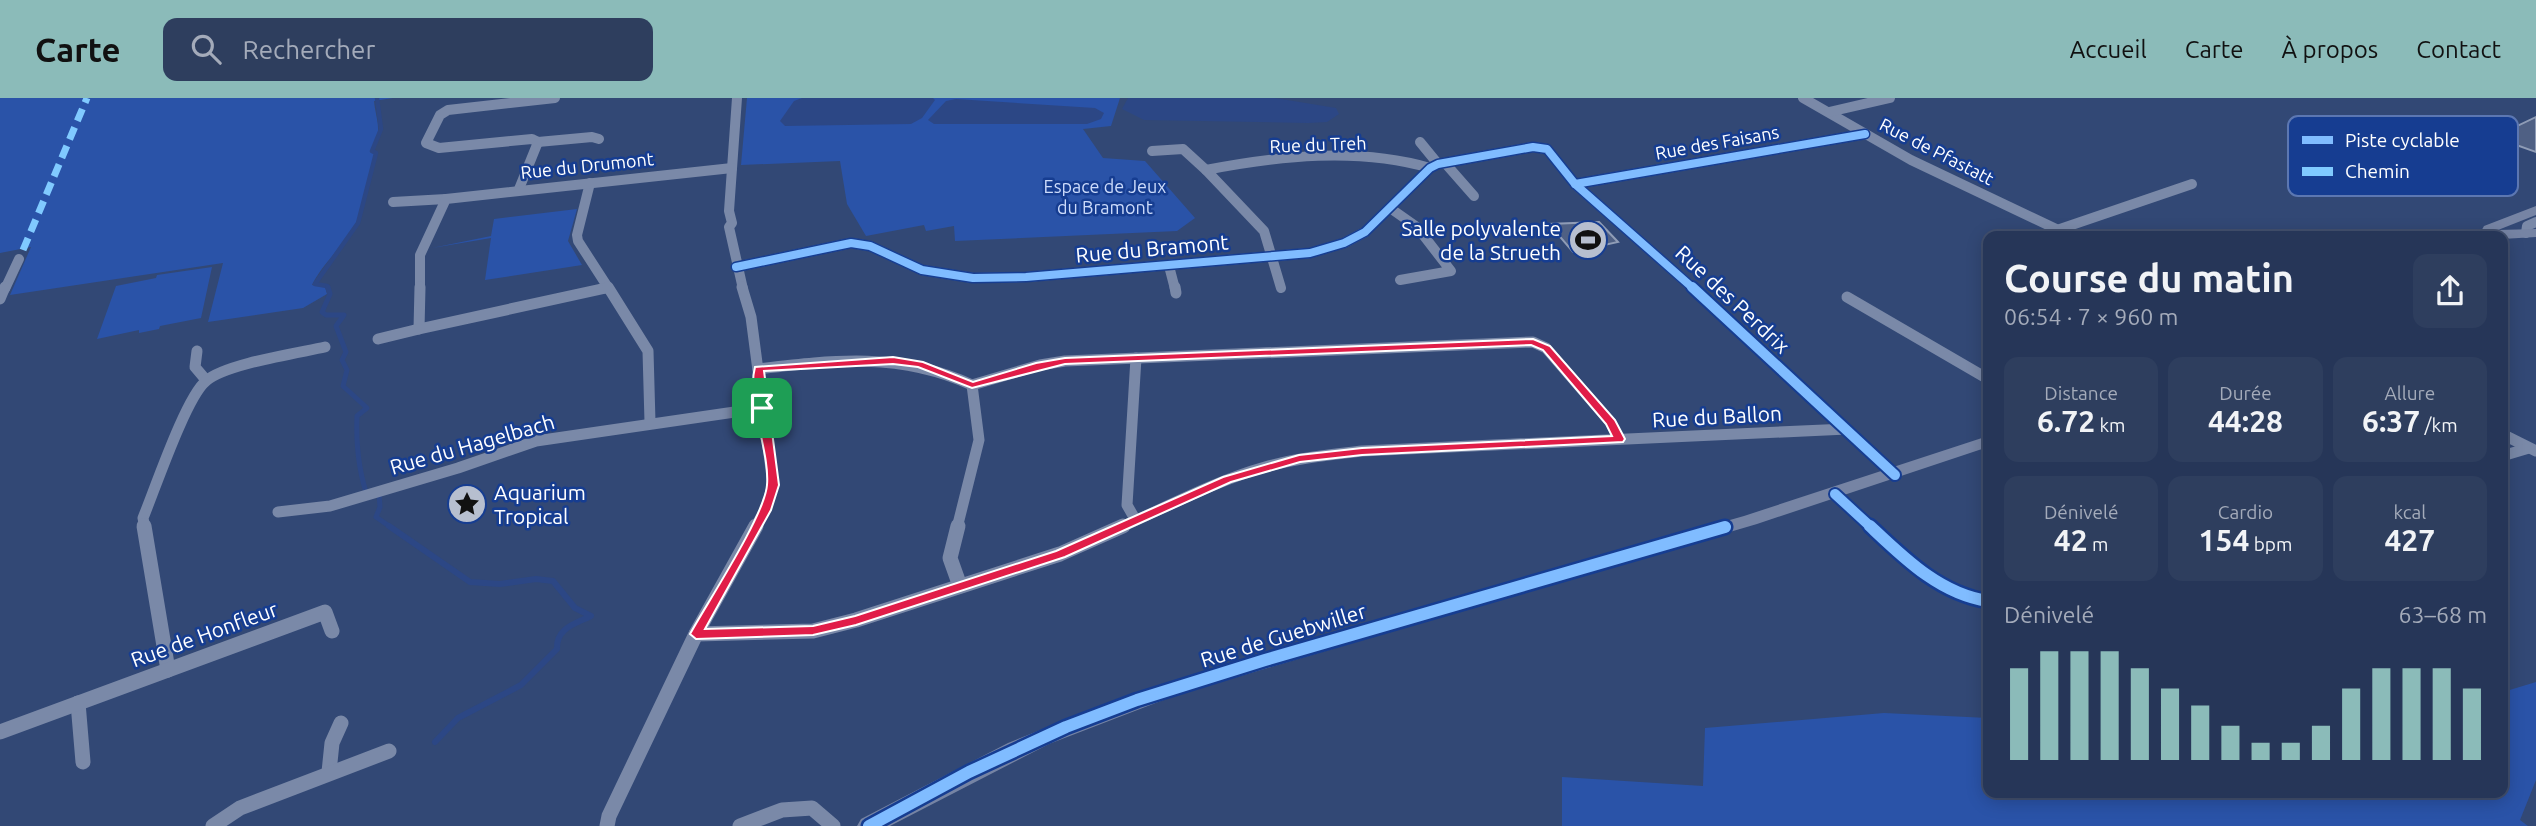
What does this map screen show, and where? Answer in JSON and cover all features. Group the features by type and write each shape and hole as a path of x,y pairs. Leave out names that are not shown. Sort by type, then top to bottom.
{"main road":[{"path":"2488,231 2536,210"},
{"path":"2508,233 2533,230"},
{"name":"Rue de Guebwiller","path":"869,826 969,772 1066,727 1138,700 1278,656 1835,494 1983,443"}],"street":[{"path":"555,98 448,110 440,115 426,143 439,148 533,139 538,142 592,137 599,139"},
{"path":"607,826 609,816 696,634 765,510 773,485 751,317 736,267 729,227 732,223 729,212 737,98"},
{"name":"Rue de Pfastatt","path":"1803,98 1911,160 2057,230"},
{"path":"1829,112 1890,98"},
{"name":"Rue des Faisans","path":"1575,184 1865,134"},
{"path":"519,190 538,142"},
{"path":"1420,142 1438,165 1469,188 1474,196"},
{"path":"1152,151 1178,146 1186,149 1264,231 1281,288"},
{"path":"1438,165 1532,147 1547,149"},
{"name":"Rue des Perdrix","path":"1547,149 1575,184 1895,475"},
{"name":"Rue du Treh","path":"1206,170 1292,158 1347,157 1438,165"},
{"name":"Rue du Bramont","path":"736,267 851,243 865,243 922,270 984,278 1169,266 1311,253 1344,243 1366,232 1438,165"},
{"name":"Rue du Drumont","path":"393,202 732,168"},
{"path":"590,183 577,235 606,288 648,351 650,422"},
{"path":"2057,230 2192,184"},
{"path":"419,329 420,254 446,198"},
{"path":"1390,208 1402,213 1414,224 1451,271 1400,280"},
{"path":"2,293 19,259"},
{"name":"Rue du Bramont","path":"1169,266 1176,293"},
{"path":"378,339 606,288"},
{"path":"1847,297 1983,376"},
{"path":"758,369 858,360 893,360 919,364 972,385 1053,363 1533,342 1546,348 1611,423 1619,439"},
{"path":"168,670 143,518 191,400 206,380 236,368 325,347"},
{"path":"197,351 195,367 206,380"},
{"path":"1135,519 1127,505 1136,358"},
{"path":"960,586 950,558 979,440 972,385"},
{"name":"Rue du Hagelbach","path":"278,512 330,506 536,441 650,422 762,408"},
{"name":"Rue du Ballon","path":"696,634 813,631 856,620 1060,554 1227,480 1299,458 1362,451 1847,429"},
{"path":"2508,437 2533,449"},
{"path":"2508,455 2533,449"},
{"path":"1835,494 1931,579 1956,594 1983,600"},
{"name":"Rue de Honfleur","path":"0,732 325,612 332,631"},
{"path":"78,703 83,762"},
{"path":"329,772 332,743 341,723"},
{"path":"213,826 240,808 389,751"},
{"path":"740,826 782,810 811,808 833,826"}],"green space":[{"path":"0,98 393,98 374,101 378,133 370,152 375,154 359,215 351,231 312,285 325,287 327,294 303,308 208,322 223,263 10,295 31,247 0,253"},
{"name":"Espace de Jeux du Bramont","path":"747,98 1120,98 1111,126 1083,129 1103,158 1145,161 1195,218 1177,231 955,241 954,226 926,231 924,225 866,236 847,204 840,161 741,165"},
{"path":"577,209 568,241 582,265 485,280 491,238 432,248 491,236 494,219"},
{"path":"212,267 201,318 160,326 159,329 139,333 139,330 97,339 116,286 156,278 157,275"},
{"path":"2536,682 2536,780 2520,820 2528,826 1562,826 1562,777 1703,786 1705,728 1884,713 1983,718 1983,798 2508,798 2508,690"}],"shaded area":[{"path":"802,98 935,100 922,118 911,124 785,126 780,121 794,101"},
{"path":"1128,98 1275,98 1336,108 1339,114 1327,122 1308,123 1144,120 1122,109"},
{"path":"956,99 1095,108 1104,113 1101,119 1087,124 934,124 928,120 946,101"}],"building":[{"path":"2536,117 2536,152 2518,146 2518,126"},
{"name":"Salle polyvalente de la Strueth","path":"1599,222 1618,242 1573,252 1549,224"}],"waterway":[{"path":"328,289 327,286 315,284 358,223 376,153 372,151 381,129 377,98"},
{"path":"328,287 330,294 322,312 326,315 344,315 336,326 346,352 342,360 347,370 343,386 367,408 357,416 357,435 361,473 366,492 369,492"},
{"path":"379,494 380,507 376,517 392,528"},
{"path":"389,526 470,582 500,584 536,579 553,581 575,608 591,616 563,631 557,649 521,685 458,718 435,742"}],"marked path":[{"path":"23,250 87,98"}],"cycle path":[{"path":"1575,184 1865,134"},
{"path":"736,267 851,243 879,249 922,270 973,278 1026,277 1310,253 1344,243 1365,232 1430,168 1438,164 1533,147 1547,149 1575,184 1660,258 1895,475"},
{"path":"1835,494 1907,560 1929,576 1970,598 1983,600"},
{"path":"869,826 969,772 1066,727 1137,700 1265,660 1725,527"}],"place":[{"name":"Salle polyvalente de la Strueth","path":"1588,240"},
{"name":"Aquarium Tropical","path":"467,504"}],"route":[{"path":"1533,342 1546,348 1611,423 1619,439 1362,451 1299,458 1227,480 1060,554 856,620 813,631 696,634 765,510 773,485 762,408 758,369 773,367 893,360 919,364 972,385 1040,365 1065,361 1533,342"}]}
